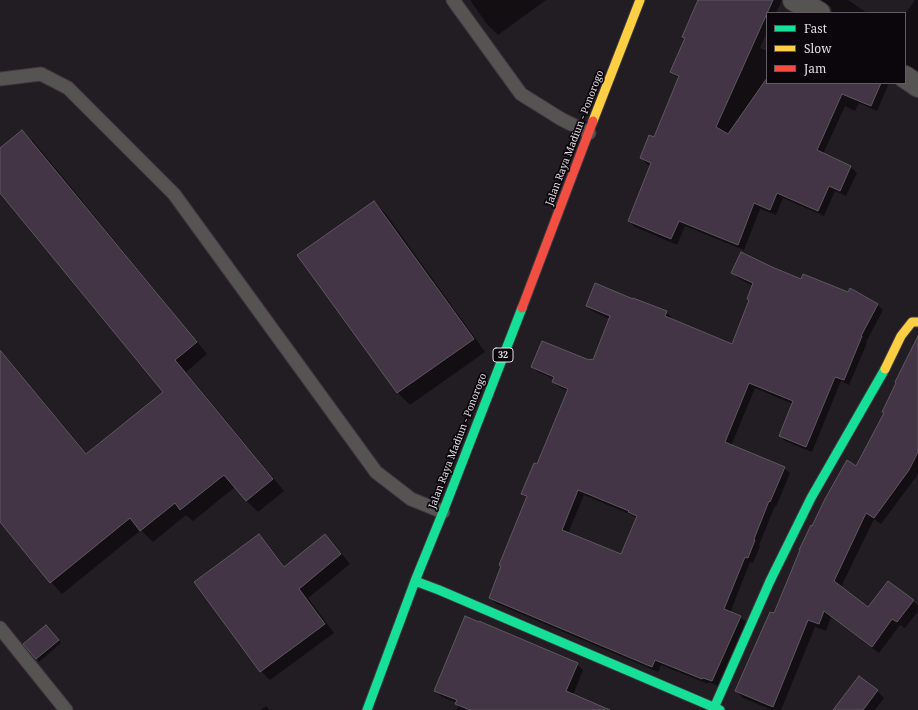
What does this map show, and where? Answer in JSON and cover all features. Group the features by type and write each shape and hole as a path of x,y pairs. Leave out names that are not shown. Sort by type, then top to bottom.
{"main road":[{"name":"Jalan Raya Madiun - Ponorogo","path":"367,710 415,581 640,0"},
{"path":"415,581 454,596 717,709 770,580 811,498 883,373 901,336 912,322 918,322"}],"street":[{"path":"794,0 810,6 817,12"},
{"path":"906,78 918,86"}],"lane":[{"path":"453,0 522,94 561,119 589,133"},
{"path":"0,79 41,74 68,88 174,194 376,472 411,499 443,512"},
{"path":"0,628 66,710"}],"building":[{"path":"698,0 773,0 768,12 766,12 766,16 716,127 728,134 766,79 766,84 881,84 871,106 842,94 817,150 851,166 840,191 829,186 818,211 777,193 770,210 754,203 738,245 679,221 671,239 628,221 651,163 640,158 649,135 654,137 679,76 670,72 685,38 682,37"},
{"path":"22,130 197,342 175,360 273,479 246,501 224,475 180,510 175,503 140,531 130,518 50,583 0,522 0,350 86,454 163,392 0,193 0,148"},
{"path":"374,201 474,339 397,393 297,255"},
{"path":"741,252 801,279 803,274 848,292 850,288 878,304 861,336 844,380 835,377 806,447 779,436 793,401 749,383 725,442 785,467 770,502 769,501 748,558 745,557 724,609 741,616 712,681 702,679 655,660 652,667 489,598 501,566 499,565 527,496 521,494 534,463 537,464 568,389 552,382 554,377 531,367 542,341 589,360 593,360 610,316 586,306 595,283 667,311 665,316 732,344 749,300 747,299 753,283 731,273","holes":["578,490 629,511 628,512 637,516 621,554 562,530"]},
{"path":"918,336 918,452 909,470 874,518 866,513 834,581 868,607 888,581 914,600 897,622 892,619 872,647 824,611 819,624 808,620 773,707 735,691 770,612 774,613 799,550 811,525 812,526 847,460 856,466 884,413 882,412 896,383 895,382"},
{"path":"259,534 284,567 325,534 341,554 299,589 325,624 260,672 194,582"},
{"path":"465,616 578,663 566,691 610,710 470,710 455,704 457,700 434,691"},
{"path":"46,625 59,640 36,659 23,644"},
{"path":"859,676 878,690 863,710 833,710"}],"traffic: fast":[{"path":"367,710 415,581 522,308"},
{"path":"714,708 770,581 811,498 885,369"},
{"path":"415,581 720,710"}],"traffic: slow":[{"path":"593,121 640,0"},
{"path":"885,369 901,336 912,322 918,322"}],"traffic: jam":[{"path":"522,308 593,121"}]}
